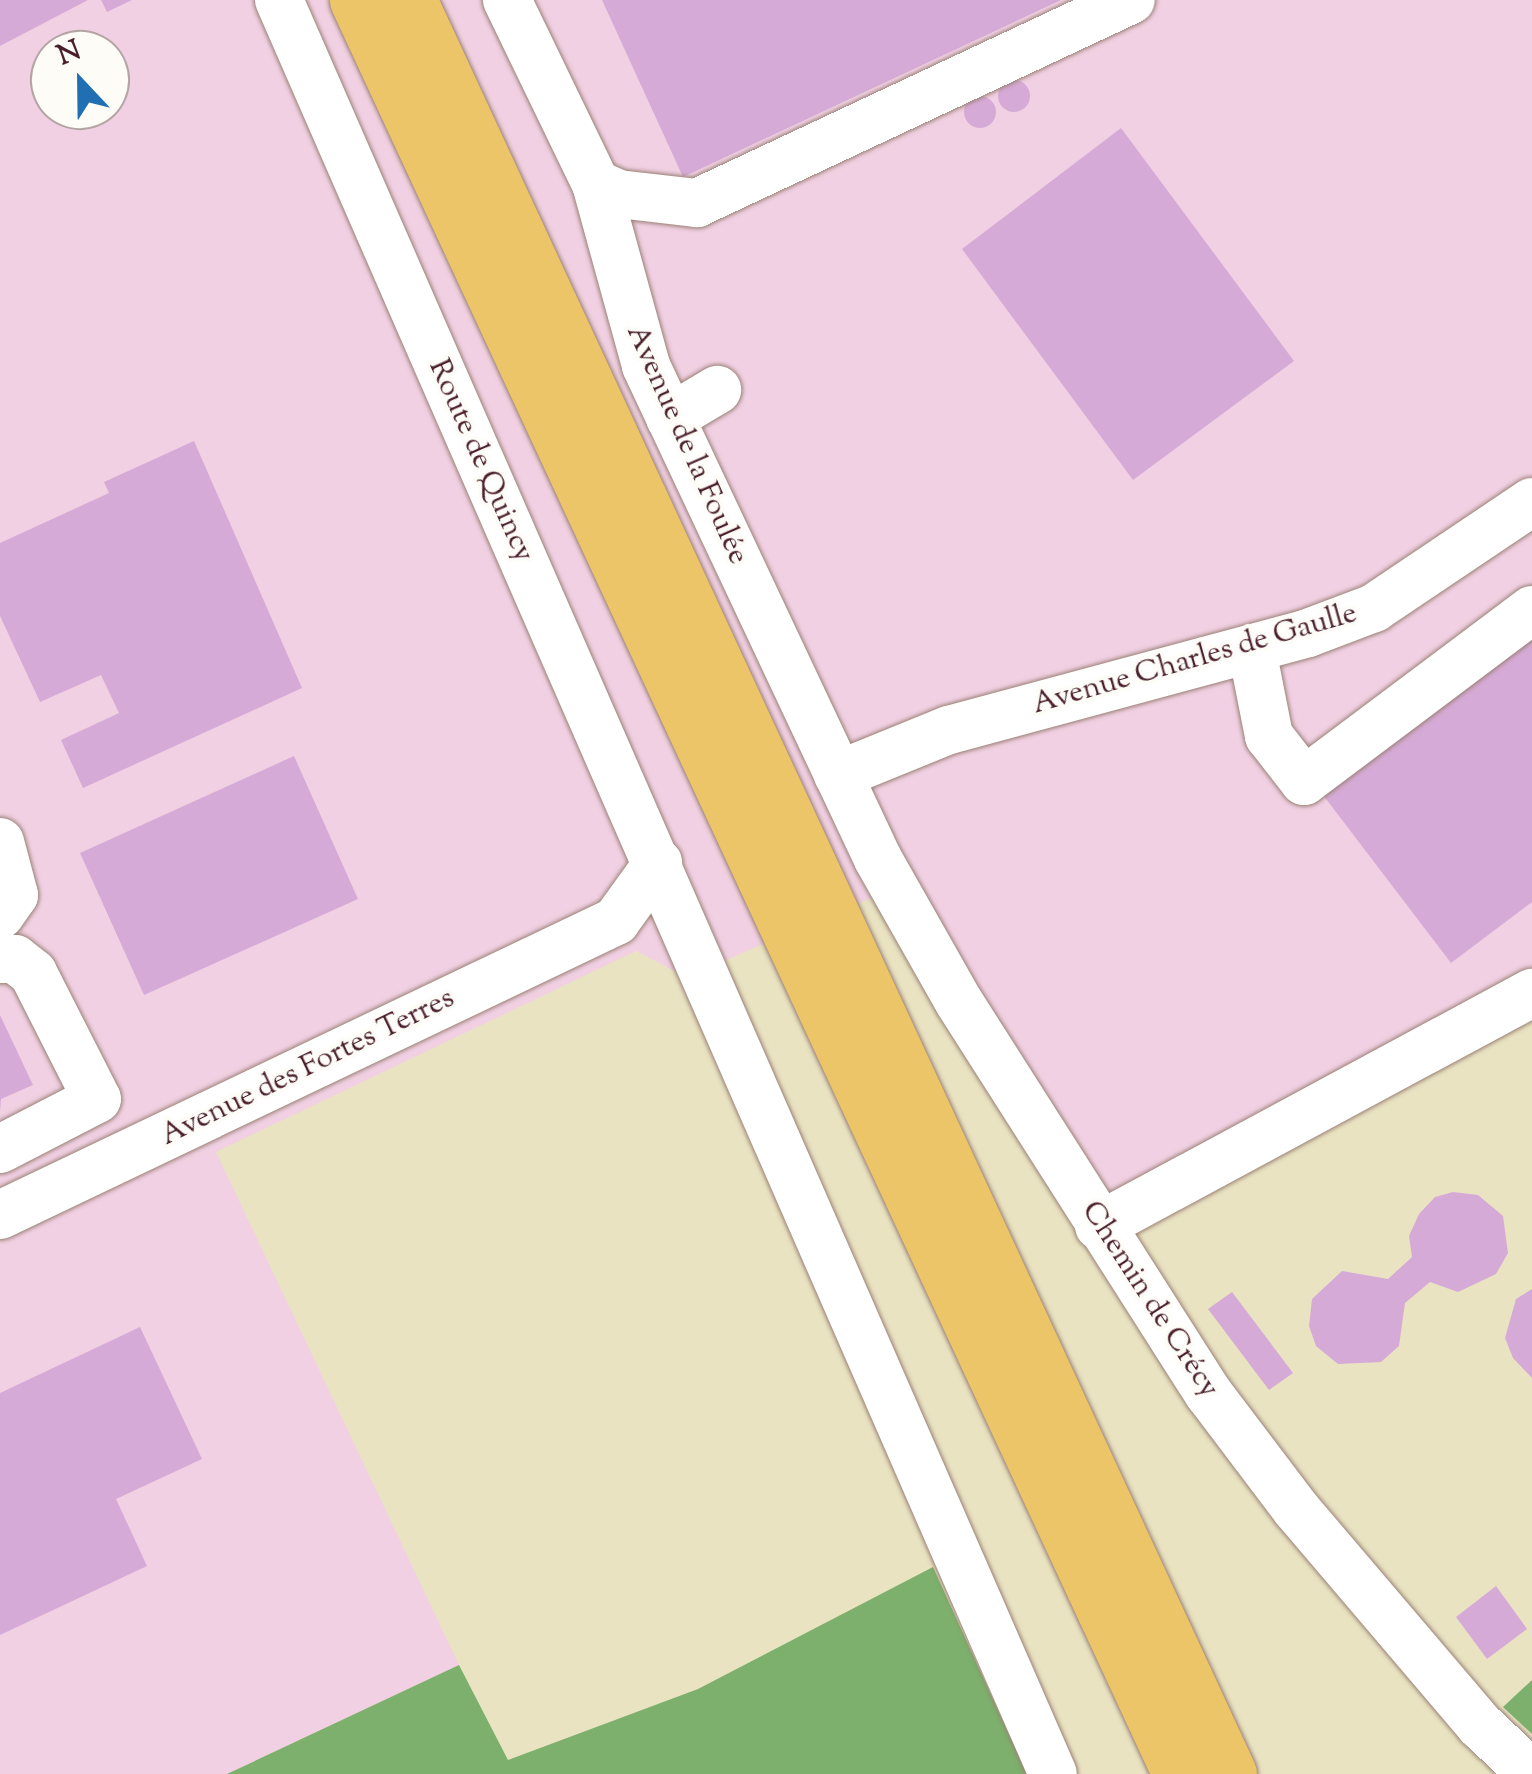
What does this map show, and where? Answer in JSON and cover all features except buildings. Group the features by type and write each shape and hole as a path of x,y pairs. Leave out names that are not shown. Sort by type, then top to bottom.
{"highway":[{"path":"357,0 1180,1774"},
{"path":"409,0 1228,1774"}],"street":[{"name":"Route de Quincy","path":"278,0 683,920 1052,1774"},
{"name":"Avenue de la Foulée","path":"507,0 596,184 628,314 670,418 838,775"},
{"path":"596,184 618,194 697,204 1131,0"},
{"path":"670,418 717,390"},
{"name":"Avenue Charles de Gaulle","path":"838,775 949,730 1252,650 1374,608 1532,502"},
{"path":"1252,650 1269,736 1304,781 1532,610"},
{"name":"Chemin de Crécy","path":"838,775 958,1002 1209,1394 1296,1509 1481,1726 1532,1774"},
{"path":"0,842 14,895 0,914"},
{"name":"Avenue des Fortes Terres","path":"0,1215 616,920 658,863"},
{"path":"616,920 666,927 683,920"},
{"path":"0,959 15,960 33,973 124,1156"},
{"path":"1099,1226 1532,994"},
{"path":"0,1149 97,1099"}],"shaded area":[{"path":"0,0 1532,0 1532,974 1107,1200 911,881 686,977 636,951 216,1152 459,1665 227,1774 0,1774"}],"green space":[{"path":"933,1567 1027,1774 227,1774 459,1665 508,1760 698,1689"},
{"path":"1532,1680 1532,1734 1503,1707"}]}
